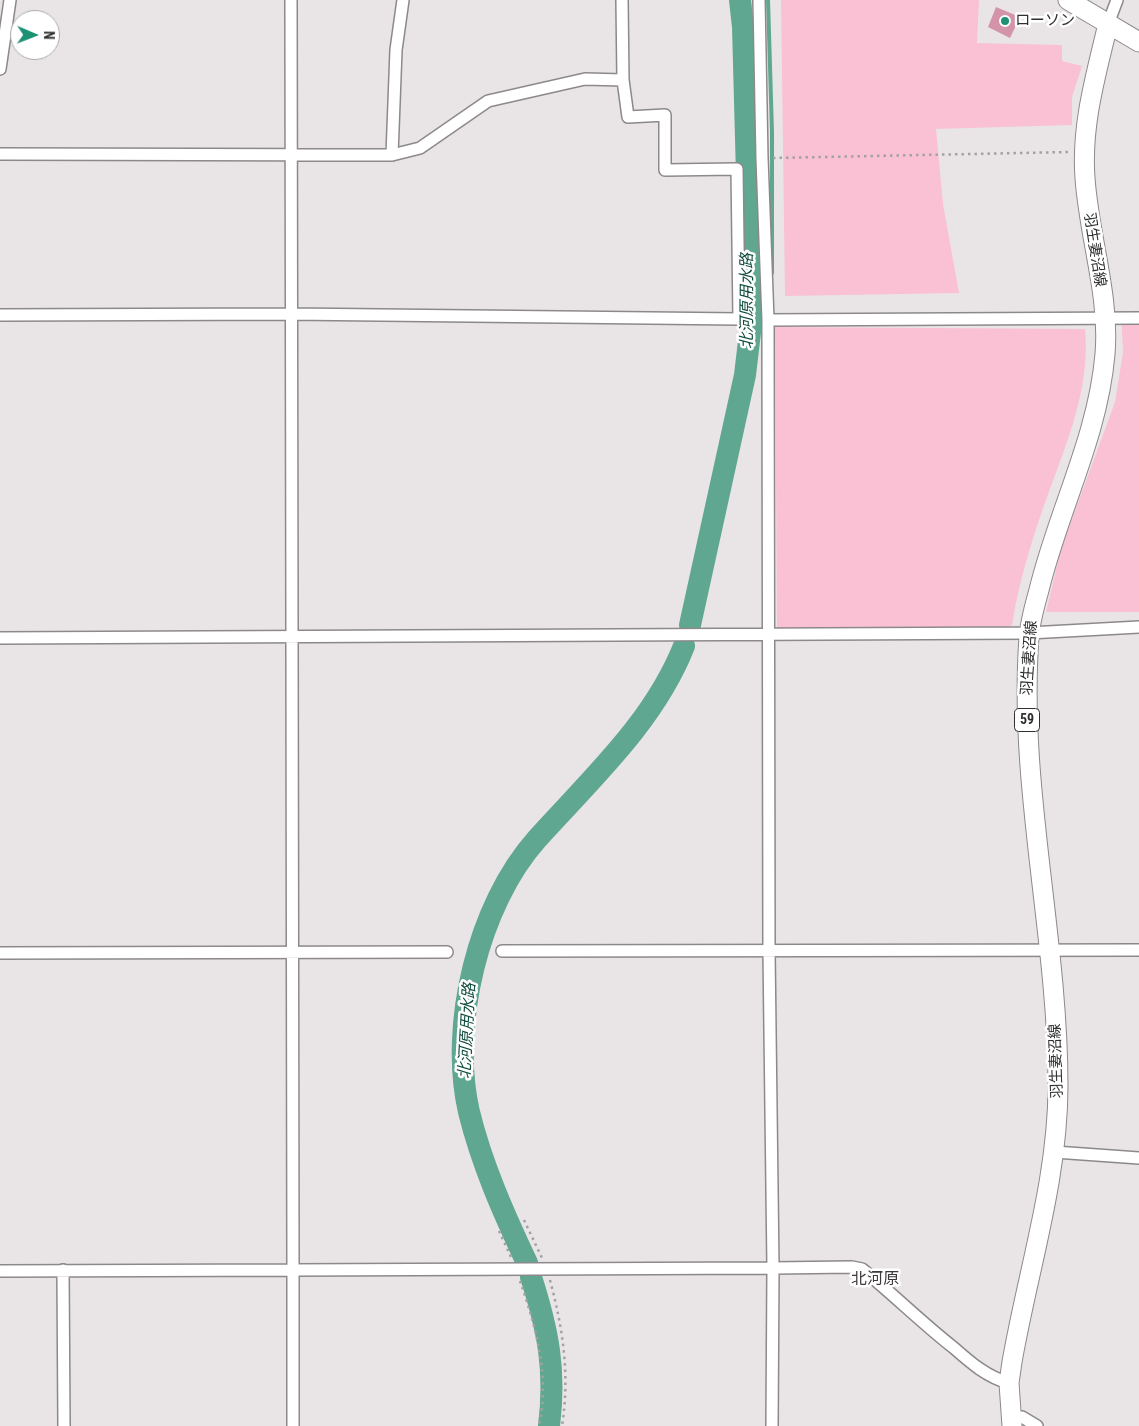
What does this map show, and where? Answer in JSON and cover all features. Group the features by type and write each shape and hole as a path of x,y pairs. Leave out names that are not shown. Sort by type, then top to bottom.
{"main road":[{"path":"1068,0 1139,42"},
{"name":"羽生妻沼線","path":"1012,1422 1009,1383 1055,1152 1058,1065 1026,729 1029,633 1047,556 1097,410 1106,349 1105,318 1088,208 1084,151 1088,108 1108,24"}],"street":[{"path":"0,69 10,0"},
{"path":"291,0 293,154 291,314 293,1426"},
{"path":"392,155 396,50 404,0"},
{"path":"0,315 291,314 739,319 737,170 665,170 665,115 628,118 623,80 622,0"},
{"path":"759,0 768,320 769,951 773,1268 772,1426"},
{"path":"1108,24 1117,0"},
{"path":"0,154 392,155 420,148 488,101 585,78 623,80"},
{"path":"768,320 1139,318"},
{"path":"0,638 1029,633 1139,628"},
{"path":"502,951 1139,950"},
{"path":"0,952 447,952"},
{"path":"1055,1152 1139,1158"},
{"path":"0,1271 852,1267 862,1269 919,1321 979,1369 995,1379 1009,1383"},
{"path":"63,1270 64,1426"},
{"path":"1012,1422 1022,1417 1036,1426"}],"path":[{"path":"762,158 1084,151"},
{"path":"524,1220 547,1267 562,1328 566,1364 566,1401 562,1426"},
{"path":"499,1231 516,1269 530,1308 539,1348 543,1393 539,1426"}],"shaded area":[{"path":"781,0 979,0 977,43 1062,45 1062,61 1082,66 1072,97 1072,125 936,129 943,204 959,293 785,296"},
{"path":"1139,313 1139,612 1046,612 1061,549 1115,402 1123,352 1121,314"},
{"path":"775,327 1085,329 1085,367 1078,405 1029,551 1012,625 1004,629 777,630"}],"building":[{"path":"996,7 1020,17 1010,38 988,27"}],"waterway":[{"name":"北河原用水路","path":"690,625 745,375 751,324 743,27 740,0"},
{"path":"768,0 772,132 772,273"},
{"name":"北河原用水路","path":"527,1263 487,1170 469,1112 464,1078 463,1042 466,1005 473,968 484,932 499,897 516,866 537,839 620,749 639,725 671,674 684,646"},
{"name":"北河原用水路","path":"531,1277 542,1315 549,1350 552,1387 549,1426"}],"place":[{"name":"ローソン","path":"1005,21"}],"district":[{"name":"北河原","path":"875,1280"}]}
